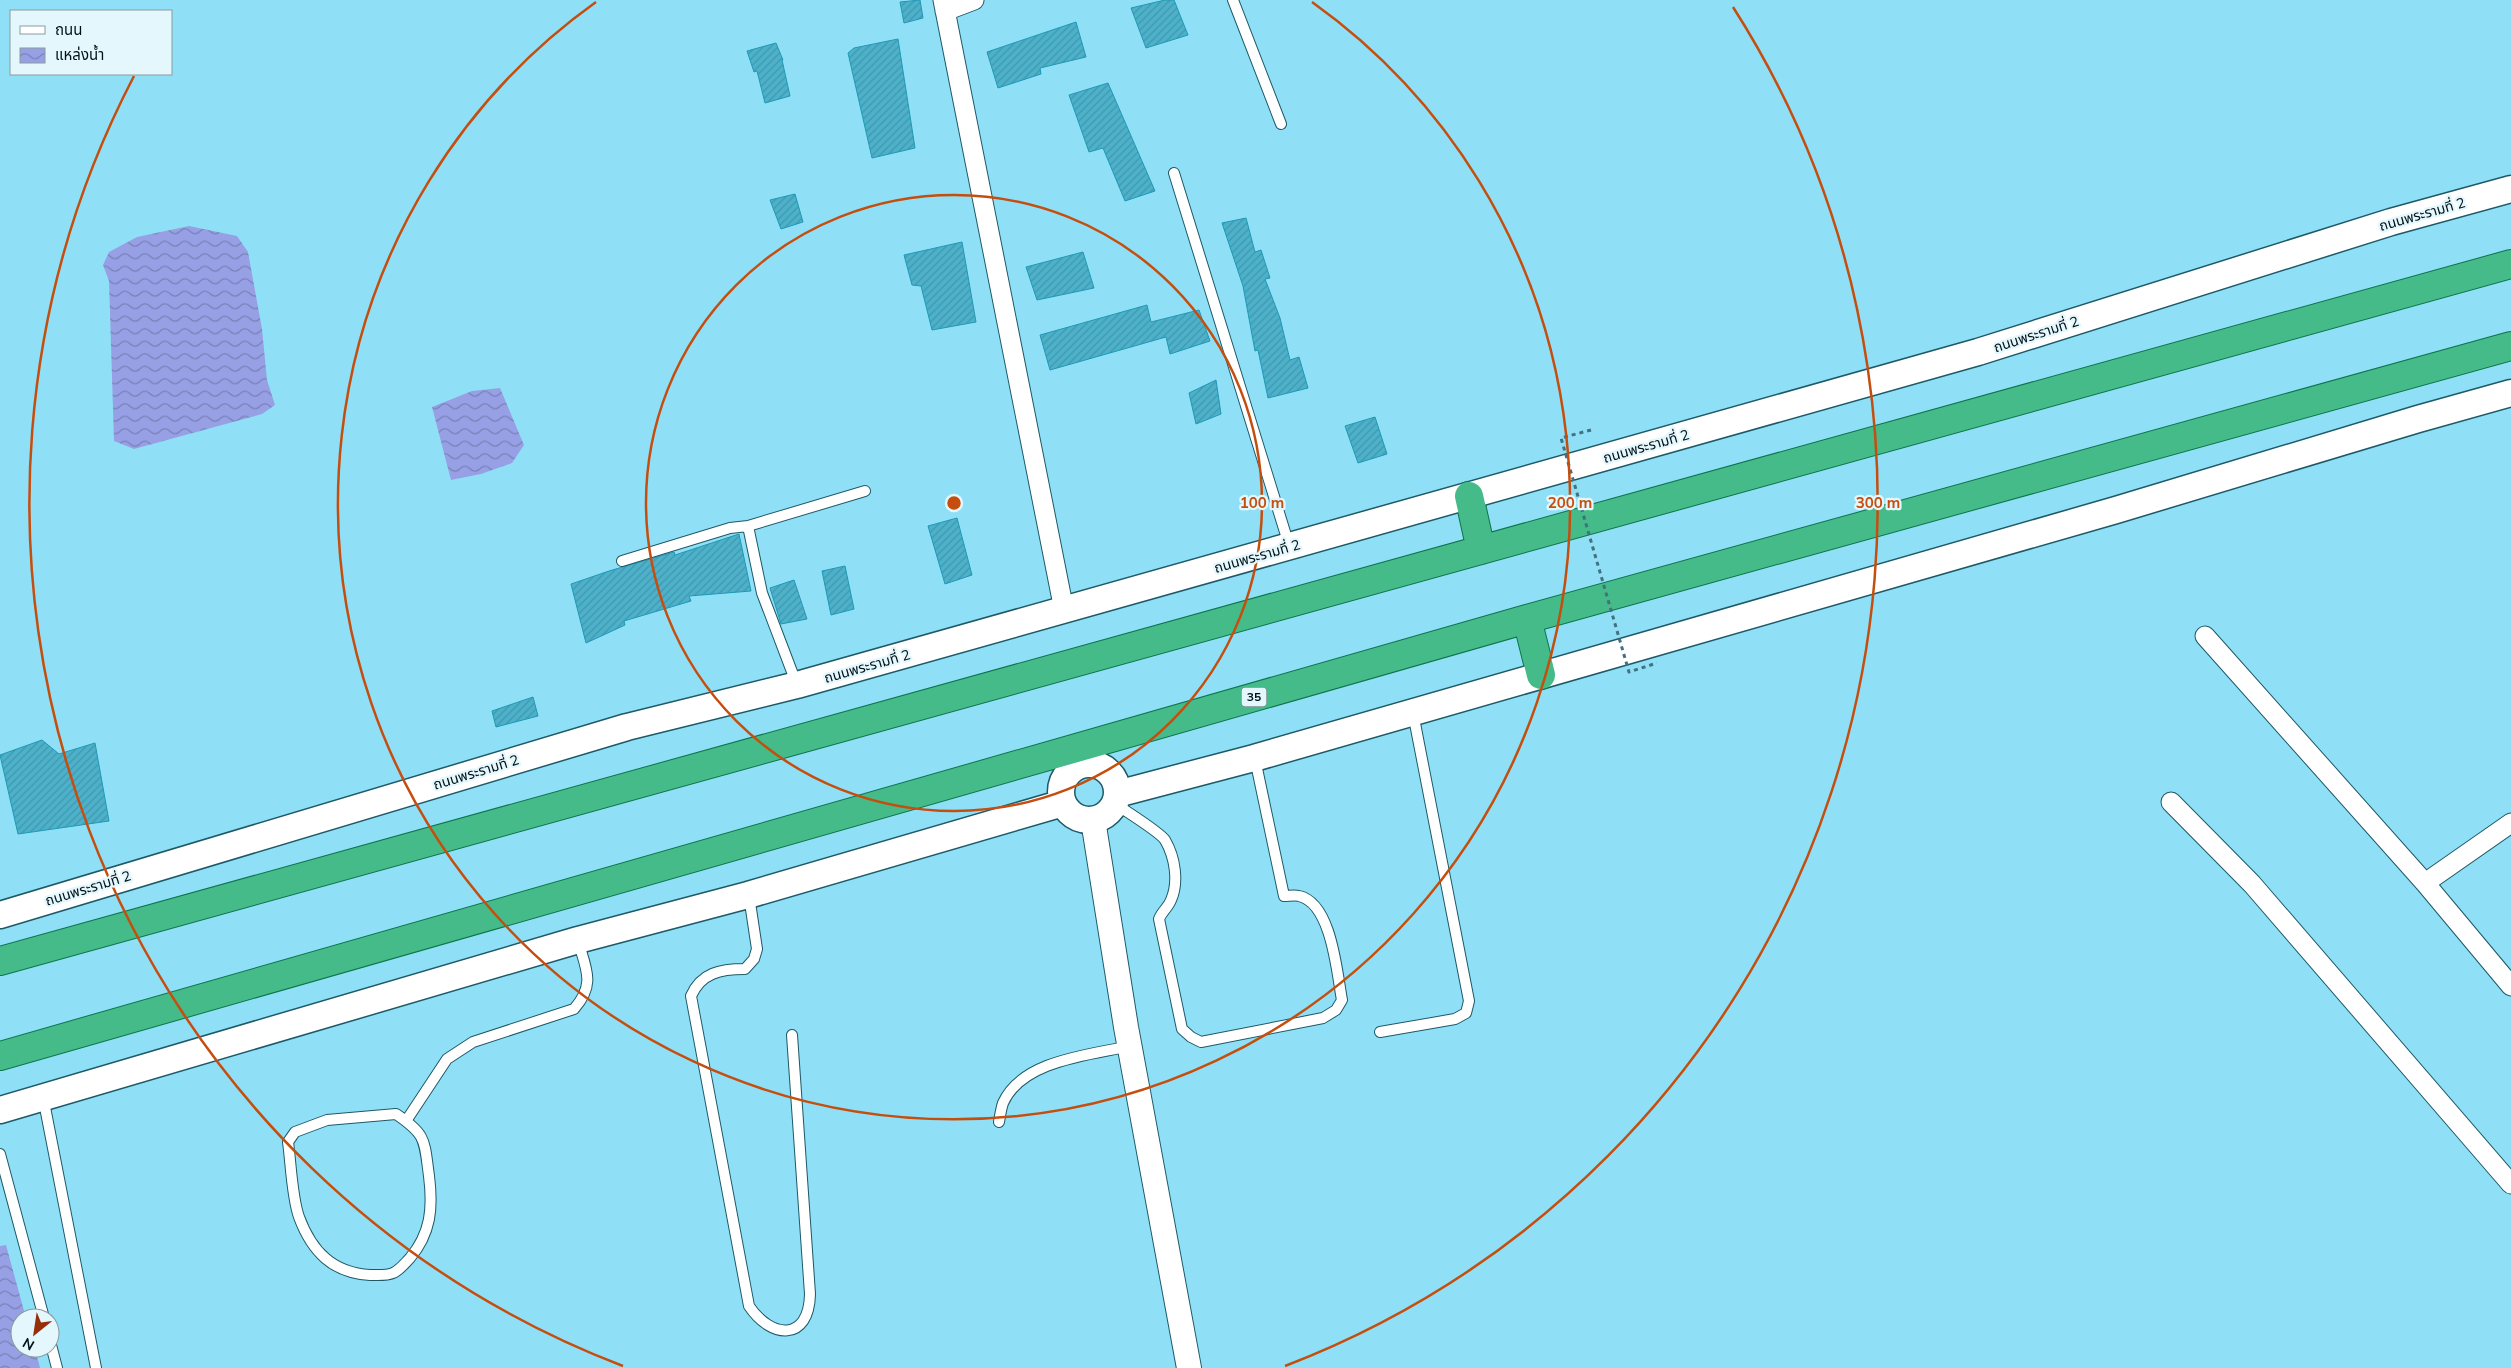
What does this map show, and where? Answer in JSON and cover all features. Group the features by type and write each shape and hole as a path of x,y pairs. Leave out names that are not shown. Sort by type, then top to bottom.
{"highway":[{"path":"0,961 2511,264"},
{"name":"35","path":"0,1056 1072,760 1527,619 2511,346"},
{"path":"1469,496 1481,550"},
{"path":"1527,619 1541,675"}],"main road":[{"name":"ถนนพระรามที่ 2","path":"0,915 627,727 796,685 1978,352 2391,222 2511,189"},
{"path":"1072,760 1062,785 1063,803 1075,816 1093,820 1109,811 1115,799 2116,510 2511,393"},
{"name":"35","path":"1072,760 1106,770 1112,777 1115,799"},
{"path":"0,1110 578,940 748,895 1063,803"}],"street":[{"path":"974,0 944,6 1064,610"},
{"path":"2205,636 2425,883 2511,986"},
{"path":"2171,802 2252,884 2511,1184"},
{"path":"1093,820 1130,1046 1190,1368"},
{"path":"2425,883 2511,823"}],"lane":[{"path":"1233,0 1281,124"},
{"path":"1174,173 1290,547"},
{"path":"622,561 730,528 748,526 865,491"},
{"path":"748,526 762,593 796,685"},
{"path":"1380,1032 1455,1019 1466,1012 1469,1001 1412,712"},
{"path":"1115,799 1164,838 1175,871 1176,884 1171,902 1162,910 1159,919 1182,1029 1191,1037 1201,1042 1323,1018 1336,1010 1342,1000 1328,930 1320,912 1309,902 1300,896 1284,896 1254,758"},
{"path":"748,895 757,949 754,959 745,969 733,969 705,976 695,986 690,996 748,1306 756,1317 773,1329 788,1331 800,1326 807,1317 810,1294 792,1035"},
{"path":"406,1121 447,1059 473,1042 574,1009 584,998 589,982 578,940"},
{"path":"999,1122 1003,1102 1016,1086 1047,1064 1130,1046"},
{"path":"43,1097 96,1368"},
{"path":"396,1114 406,1121 417,1129 425,1145 430,1182 431,1216 422,1244 403,1265 392,1273 380,1275 358,1274 338,1268 316,1250 299,1217 288,1142 294,1132 327,1120 396,1114"},
{"path":"0,1154 41,1308"}],"path":[{"path":"1591,430 1561,438 1629,672 1657,663"}],"water":[{"path":"189,226 237,236 248,252 262,329 267,380 275,405 262,414 134,449 114,441 109,281 103,265 109,252 137,237"},
{"path":"500,388 524,445 512,463 481,474 451,480 432,407 472,391"},
{"path":"6,1245 23,1308 10,1308 10,1358 38,1358 40,1368 0,1368 0,1246"}],"building":[{"path":"920,0 923,18 904,23 900,2"},
{"path":"1165,0 1174,0 1188,35 1146,48 1131,8"},
{"path":"1076,22 1086,57 1040,68 1041,74 998,88 987,52"},
{"path":"898,39 915,148 872,158 848,53 854,48"},
{"path":"776,43 783,60 790,96 765,103 757,71 754,72 747,51"},
{"path":"1108,83 1155,191 1125,201 1103,148 1089,152 1069,95"},
{"path":"795,194 803,222 781,229 770,200"},
{"path":"1246,218 1255,252 1261,250 1270,278 1265,279 1280,318 1290,360 1299,357 1308,388 1268,398 1258,350 1255,351 1243,286 1222,223"},
{"path":"962,242 976,322 932,330 921,286 912,285 904,255"},
{"path":"1083,252 1094,288 1037,300 1026,267"},
{"path":"1147,305 1151,322 1199,310 1210,341 1170,354 1166,337 1050,370 1040,335"},
{"path":"1216,380 1221,414 1196,424 1189,393"},
{"path":"1375,417 1387,454 1358,463 1345,426"},
{"path":"957,518 972,575 945,584 928,526"},
{"path":"739,534 751,591 689,596 691,601 624,621 625,625 586,643 571,584 674,552 675,555"},
{"path":"845,566 854,609 831,615 822,571"},
{"path":"794,580 807,619 781,624 770,588"},
{"path":"533,697 538,716 496,727 492,711"},
{"path":"42,740 59,754 95,743 109,821 18,834 0,755"}]}
